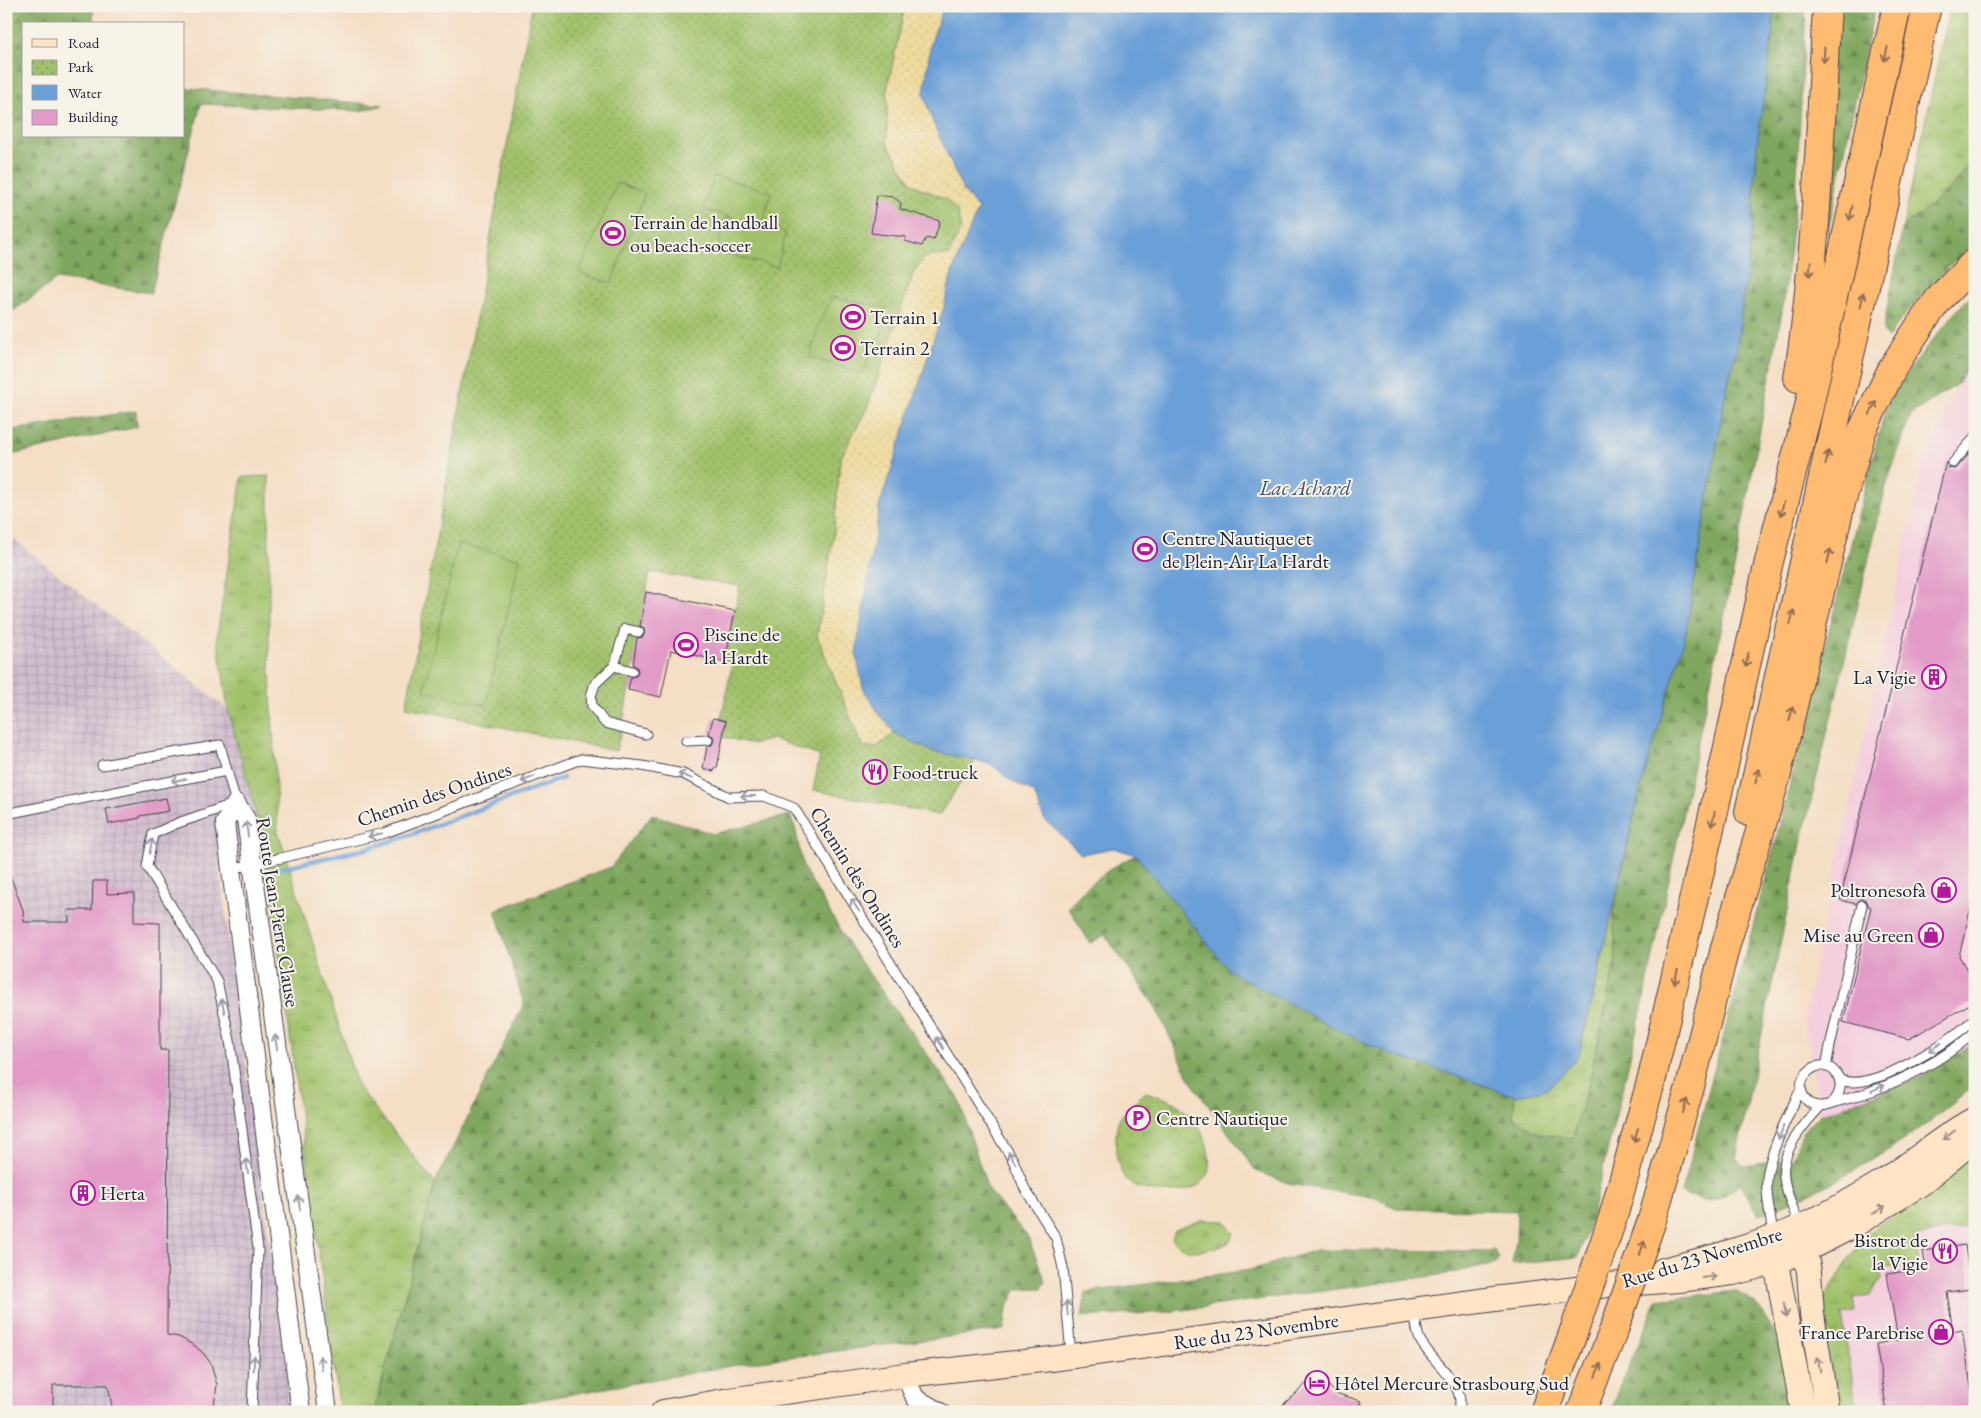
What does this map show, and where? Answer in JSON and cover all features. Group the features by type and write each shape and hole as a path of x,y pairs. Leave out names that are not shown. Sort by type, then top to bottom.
{"highway":[{"path":"1808,411 1797,382 1803,343 1811,260 1827,6"},
{"path":"1544,1412 1613,1217 1655,1068 1769,561 1808,411 1897,6"},
{"path":"1726,944 1746,826 1927,6"},
{"path":"1582,1412 1615,1328 1652,1220 1690,1087 1726,944 1776,778 1841,503 1862,431 1893,367 1923,321 1939,298 1975,262"},
{"path":"1923,321 1953,300 1975,281"}],"main road":[{"name":"Rue du 23 Novembre","path":"1608,1284 1728,1254 1800,1227 1827,1214 1890,1177 1960,1126 1975,1119"},
{"name":"Rue du 23 Novembre","path":"662,1412 696,1409 905,1375 1071,1356 1608,1284 1706,1278 1733,1273 1776,1262 1853,1226 1922,1183 1964,1148 1975,1133"},
{"path":"1800,1227 1809,1272 1817,1353 1827,1412"},
{"path":"1772,1237 1803,1412"}],"street":[{"name":"Route Jean-Pierre Clause","path":"301,1412 225,823 236,803 246,819 328,1412"},
{"name":"Route Jean-Pierre Clause","path":"292,1333 300,1336 308,1412"},
{"path":"905,1375 915,1398 940,1412"}],"lane":[{"path":"1953,462 1975,437"},
{"path":"639,632 625,629 614,666 595,684 591,696 592,706 605,723 646,734"},
{"path":"614,666 632,671"},
{"path":"686,741 708,740"},
{"path":"102,766 220,745 236,803 178,823 154,834 147,866 217,981 230,1040 258,1249 252,1412"},
{"name":"Chemin des Ondines","path":"232,868 252,865 385,833 581,759 642,766 683,774 729,796 764,796 794,808 1013,1160 1025,1189 1056,1238 1063,1268 1071,1356"},
{"path":"6,814 145,786 227,772"},
{"path":"1826,1067 1862,905"},
{"path":"1840,1080 1848,1083 1858,1083 1909,1064 1966,1027 1975,1019"},
{"path":"1801,1089 1807,1101 1813,1105 1821,1106 1863,1094 1918,1070 1948,1053 1975,1032"},
{"path":"1772,1237 1768,1172 1784,1124 1808,1071 1813,1068 1826,1067 1837,1074 1840,1080 1840,1093 1832,1103"},
{"path":"1800,1227 1786,1189 1783,1166 1799,1132 1821,1106"},
{"path":"1414,1310 1417,1334 1421,1342 1458,1389 1461,1401 1458,1412"}],"shaded area":[{"name":"La Vigie","path":"1975,348 1975,1042 1921,1077 1820,1115 1804,1019 1923,463"},
{"path":"6,533 228,710 264,842 219,868 292,1412 6,1412"},
{"path":"1975,1152 1975,1412 1857,1412 1842,1314"}],"green space":[{"path":"6,6 94,6 93,22 22,22 22,138 185,138 185,88 383,105 361,111 201,104 151,293 57,279 13,311 6,311"},
{"path":"532,6 905,6 887,89 887,143 911,184 946,199 957,211 961,228 949,255 926,256 914,271 867,408 840,459 834,531 817,636 862,746 876,748 895,733 931,751 976,760 939,815 813,790 820,756 773,739 753,744 723,737 726,721 721,719 732,666 725,662 740,586 650,572 616,751 406,707"},
{"path":"1773,6 1806,6 1796,193 1784,301 1735,564 1643,1004 1588,1230 1578,1257 1512,1264 1516,1240 1517,1211 1396,1208 1373,1197 1293,1185 1256,1171 1192,1083 1155,1006 1105,935 1090,943 1068,907 1099,877 1136,855 1230,971 1383,1051 1515,1096 1513,1117 1539,1134 1572,1138 1590,1079 1616,959 1613,913 1639,793 1685,637 1724,401 1737,345 1752,233 1757,146 1773,30"},
{"path":"1835,6 1875,6 1827,236"},
{"path":"1950,6 1975,6 1975,158 1942,195 1903,226"},
{"path":"1975,158 1975,242 1917,300 1888,338 1883,331 1903,226 1942,195"},
{"path":"714,176 771,192 762,225 786,233 777,267 717,251 726,217 740,220 704,209"},
{"name":"Terrain de handball ou beach-soccer","path":"617,183 645,193 611,283 579,273"},
{"path":"1975,293 1975,348 1959,383 1911,414 1886,486 1802,839 1736,1158 1744,1166 1792,1159 1803,1131 1820,1115 1921,1077 1975,1042 1975,1085 1926,1124 1872,1160 1845,1176 1787,1204 1758,1215 1741,1184 1718,1199 1712,1200 1700,1199 1681,1193 1771,859 1884,414 1896,390 1912,367 1956,312"},
{"path":"832,297 886,308 880,339 876,339 863,374 810,357 818,326"},
{"path":"136,411 137,427 6,456 6,431"},
{"path":"269,476 269,651 278,831 358,1087 435,1183 374,1412 340,1412 264,842 228,710 217,636 242,477"},
{"path":"458,544 520,559 486,705 424,691"},
{"path":"652,814 713,834 790,815 795,827 803,867 852,950 958,1097 988,1190 1027,1236 1046,1281 1042,1288 1017,1289 1007,1308 1004,1330 759,1361 470,1412 374,1412 435,1183 524,1004 495,910 611,867"},
{"path":"1613,913 1616,959 1590,1079 1572,1139 1539,1134 1513,1117 1515,1096 1547,1089 1579,1055"},
{"path":"1146,1092 1175,1103 1195,1121 1205,1139 1208,1149 1209,1168 1207,1175 1201,1183 1192,1188 1168,1192 1154,1191 1132,1184 1123,1174 1116,1151 1117,1125 1126,1111"},
{"path":"1975,1152 1975,1186 1972,1187 1975,1225 1915,1236 1919,1263 1881,1268 1882,1279 1876,1284 1870,1296 1853,1298 1855,1312 1842,1314 1857,1412 1837,1412 1822,1316 1823,1301 1865,1234 1934,1188"},
{"path":"1202,1220 1225,1221 1234,1233 1229,1243 1206,1250 1192,1251 1178,1245 1172,1239 1175,1230"},
{"path":"1493,1249 1499,1257 1496,1263 1447,1274 1168,1312 1082,1317 1086,1292 1250,1270 1317,1250 1489,1251"},
{"path":"1735,1291 1755,1303 1771,1328 1782,1355 1796,1412 1610,1412 1657,1300"}],"sand":[{"path":"905,6 944,6 931,43 924,94 933,122 963,190 978,209 952,273 944,307 877,711 895,733 875,748 862,746 817,636 834,531 840,459 867,408 914,271 926,256 946,199 912,184 887,143 887,89"}],"water":[{"name":"Lac Achard","path":"944,6 1773,6 1773,30 1757,146 1752,233 1737,345 1724,401 1685,637 1639,793 1579,1055 1547,1089 1515,1096 1383,1051 1321,1021 1230,971 1136,855 1114,848 1081,854 1044,819 1034,793 1010,780 991,764 931,751 895,733 877,711 863,688 856,653 880,504 944,307 952,273 978,209 963,190 933,122 924,94 931,43"}],"building":[{"path":"877,195 893,197 901,203 900,209 940,221 934,240 926,238 922,246 905,241 906,237 871,233"},
{"name":"La Vigie","path":"1975,447 1975,891 1959,956 1975,984 1975,1001 1909,1039 1843,1022 1871,907 1868,906 1864,899 1860,899 1856,904 1840,900 1946,462 1949,468 1956,469"},
{"name":"Piscine de la Hardt","path":"646,592 735,611 725,662 671,650 661,697 628,690 631,677 636,676 638,672 637,667 633,665 637,638 643,637 645,633 644,628 640,626"},
{"path":"713,718 726,721 717,768 714,771 703,769 707,746 712,745 714,740 713,736 709,734"},
{"path":"166,798 169,811 109,824 106,809"},
{"name":"Herta","path":"8,870 23,910 24,922 69,922 68,910 92,910 93,881 107,881 107,894 134,893 134,922 160,923 160,1050 168,1050 167,1335 179,1337 195,1346 211,1364 217,1385 213,1412 113,1412 108,1385 53,1385 53,1412 6,1412 6,871"},
{"path":"1965,1245 1971,1289 1947,1292 1953,1332 1962,1330 1975,1412 1887,1412 1876,1344 1898,1340 1887,1274 1926,1268 1923,1251"},
{"name":"Hôtel Mercure Strasbourg Sud","path":"1318,1373 1335,1393 1361,1401 1357,1412 1275,1412"}],"waterway":[{"path":"282,868 369,848 410,835 563,778"}],"place":[{"name":"Terrain de handball ou beach-soccer","path":"613,233"},
{"name":"Terrain 1","path":"853,317"},
{"name":"Terrain 2","path":"843,348"},
{"name":"Centre Nautique et de Plein-Air La Hardt","path":"1145,549"},
{"name":"Piscine de la Hardt","path":"686,645"},
{"name":"La Vigie","path":"1934,677"},
{"name":"Food-truck","path":"875,772"},
{"name":"Poltronesofà","path":"1944,890"},
{"name":"Mise au Green","path":"1931,935"},
{"name":"Centre Nautique","path":"1138,1118"},
{"name":"Herta","path":"83,1193"},
{"name":"Bistrot de la Vigie","path":"1945,1251"},
{"name":"France Parebrise","path":"1941,1332"},
{"name":"Hôtel Mercure Strasbourg Sud","path":"1317,1383"}]}
